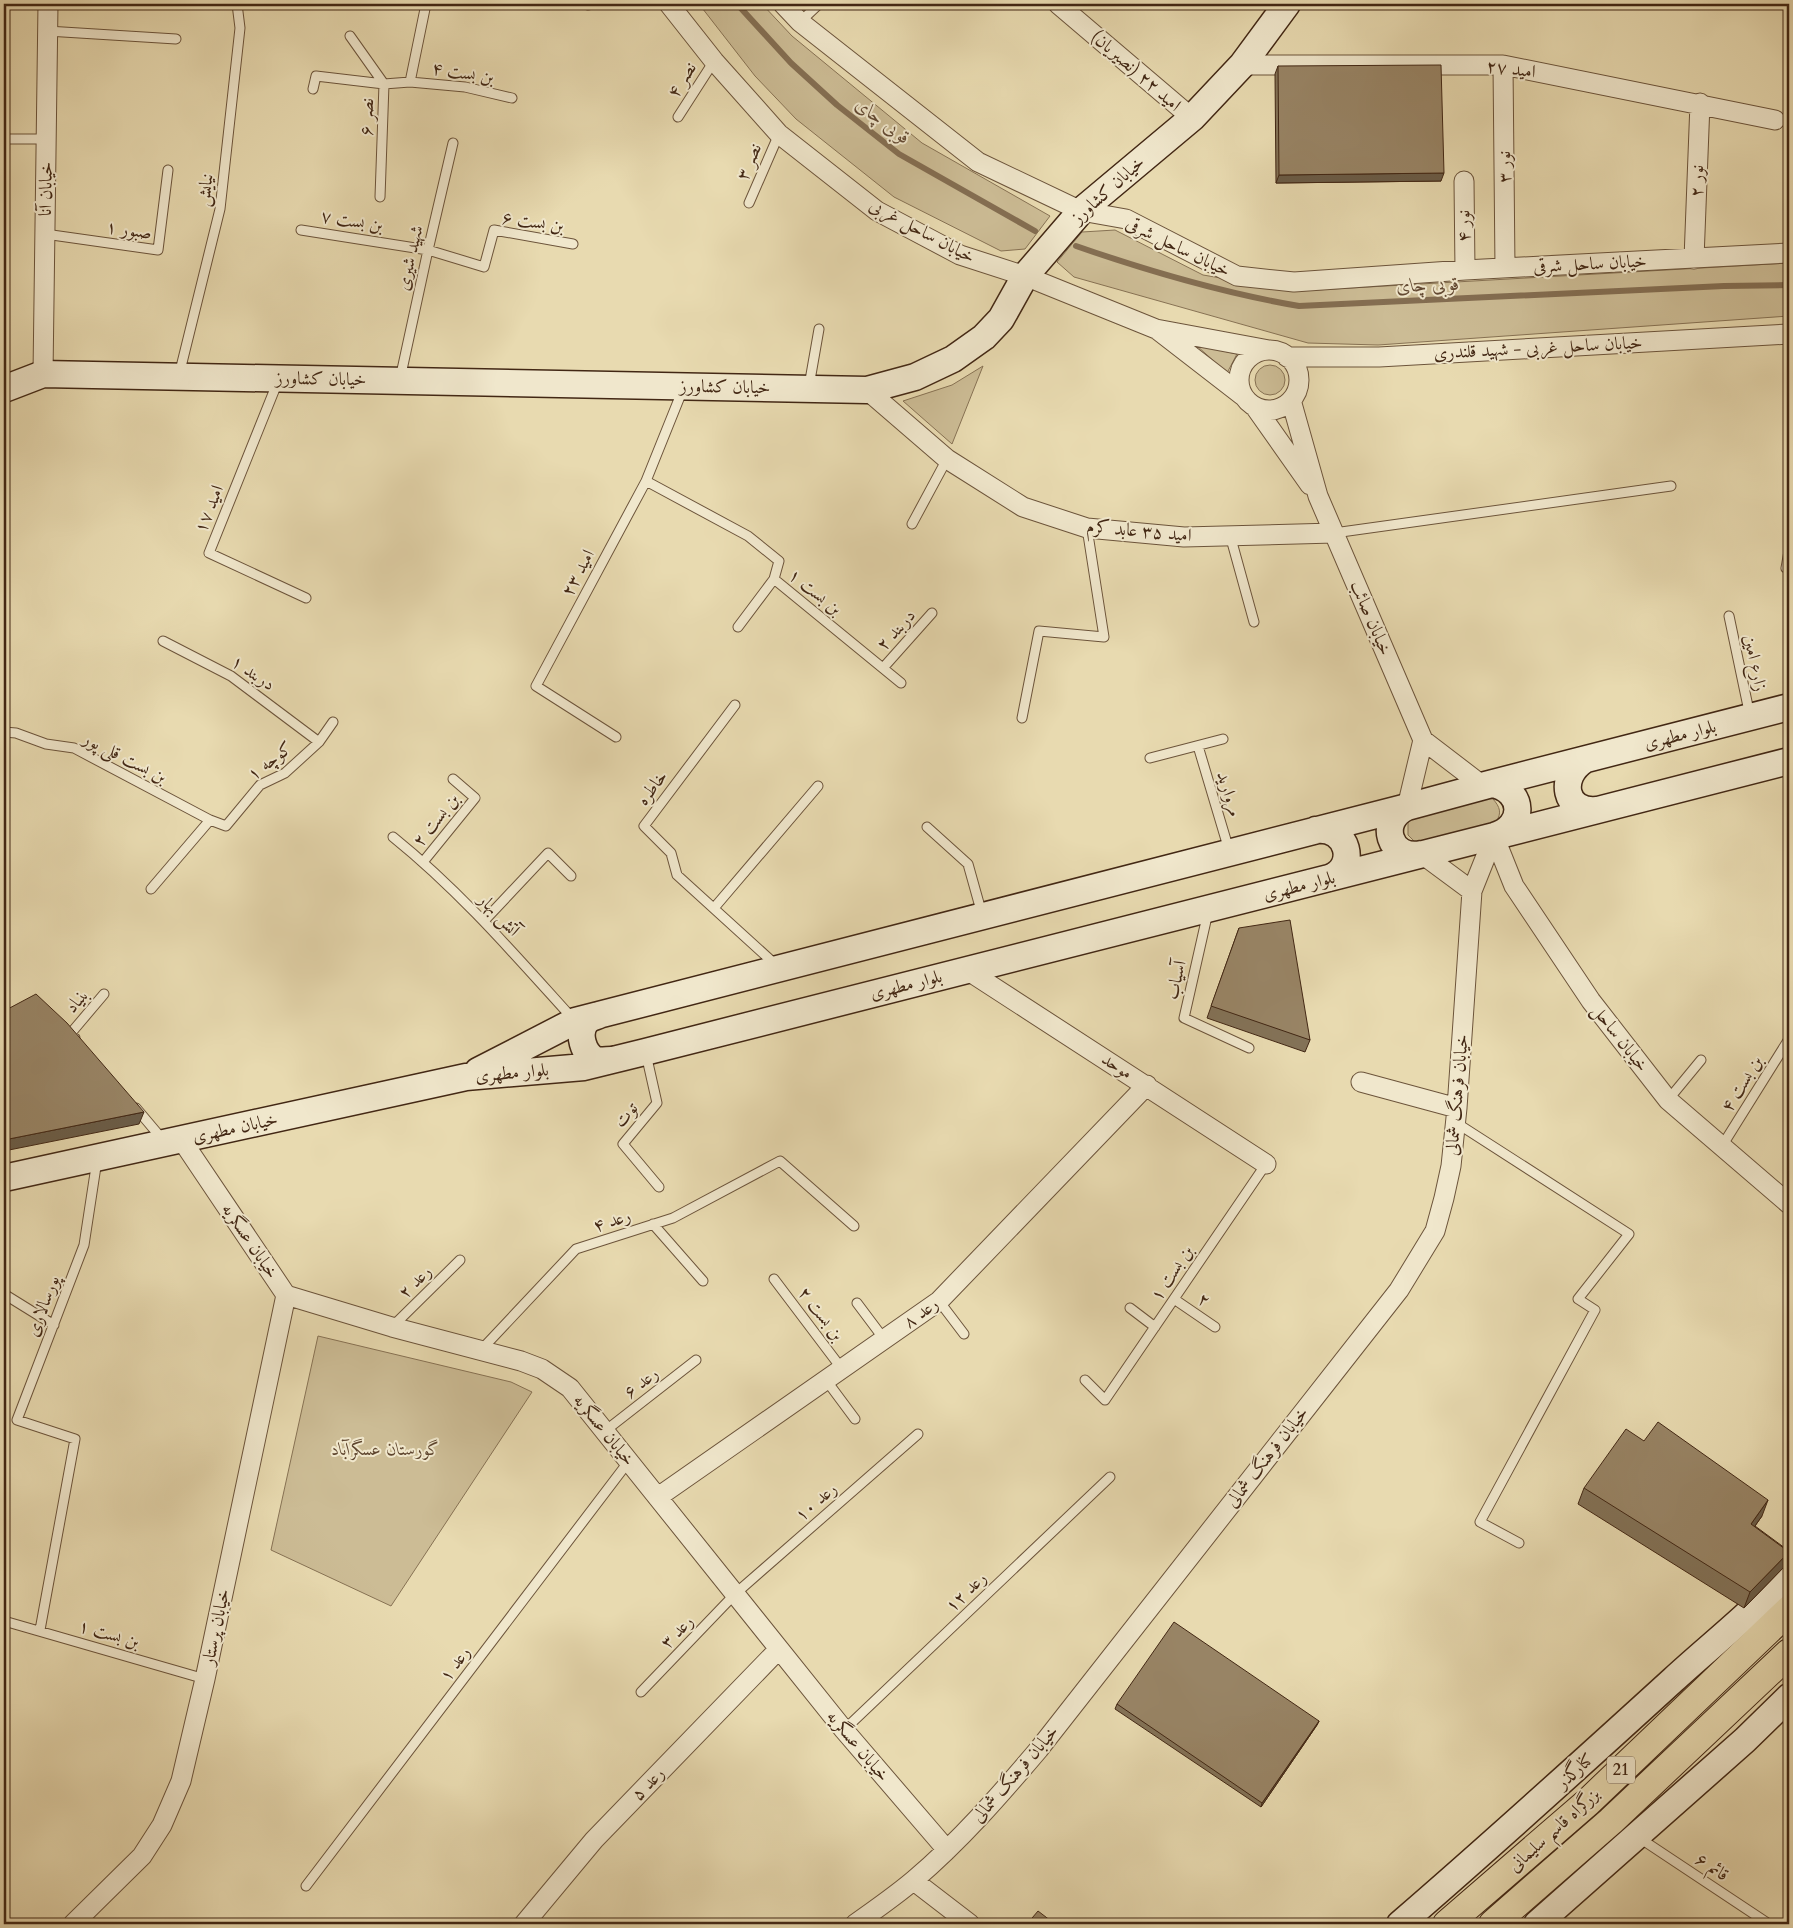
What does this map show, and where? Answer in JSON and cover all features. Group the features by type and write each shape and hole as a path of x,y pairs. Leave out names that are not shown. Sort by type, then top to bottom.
{"highway":[{"name":"بزرگراه قاسم سلیمانی","path":"1447,1924 1588,1802 1789,1610"},
{"name":"21","path":"1493,1924 1611,1821 1789,1652"}],"main road":[{"name":"خیابان کشاورز","path":"4,389 43,374 867,390 915,377 953,359 984,337 1001,319 1025,276 1081,211 1192,118 1242,65 1287,4"},
{"name":"بلوار مطهری","path":"466,1077 575,1021 1789,707"},
{"path":"1584,760 1572,770 1568,778 1567,787 1569,795 1581,808 1589,811 1597,810"},
{"path":"1494,836 1789,761"},
{"path":"1483,786 1492,784 1500,786 1513,796 1517,804 1516,821 1511,828 1504,833 1494,836"},
{"path":"1407,806 1400,810 1390,825 1392,842 1404,854 1413,856 1422,854"},
{"path":"1316,830 1332,831 1340,837 1347,852 1343,869 1337,875 1329,878"},
{"name":"بلوار مطهری","path":"466,1077 584,1067 1494,836"},
{"path":"600,1015 586,1022 582,1030 584,1047 595,1060 611,1060"},
{"name":"خیابان مطهری","path":"4,1178 466,1077"},
{"name":"کنارگذر","path":"1400,1924 1564,1780 1675,1678 1732,1630 1789,1572"},
{"path":"1537,1924 1745,1740 1789,1697"}],"street":[{"name":"خیابان آنا","path":"43,374 48,4"},
{"name":"خیابان ساحل غربی","path":"669,4 714,61 779,134 877,211 960,255 1025,276 1156,329 1269,350"},
{"name":"خیابان ساحل شرقی","path":"783,4 800,22 978,162 1081,211 1126,219 1237,276 1294,282 1465,270 1789,253"},
{"name":"امید ۲۲ (نصیریان)","path":"1058,4 1192,118"},
{"name":"امید ۲۷","path":"1242,65 1503,65 1700,103 1775,120"},
{"name":"نور ۳","path":"1503,65 1505,268"},
{"name":"نور ۲","path":"1694,259 1700,103"},
{"name":"نور ۴","path":"1464,181 1465,270"},
{"name":"خیابان ساحل غربی","path":"1156,329 1249,402"},
{"name":"خیابان ساحل غربی - شهید قلندری","path":"1288,357 1379,357 1789,334"},
{"path":"1269,350 1279,352 1288,357 1298,373 1299,383 1291,400 1278,409 1262,410 1249,402 1239,388 1240,370 1252,356 1269,350"},
{"name":"امید ۳۵ عابد کرم","path":"867,390 946,458 1023,507 1087,528 1184,537 1334,533"},
{"name":"خیابان صائب","path":"1291,400 1318,496 1423,740 1483,786"},
{"name":"خیابان صائب","path":"1249,402 1318,496"},
{"path":"1407,806 1423,740"},
{"name":"خیابان فرهنگ شمالی","path":"856,1924 914,1880 946,1850 994,1802 1039,1749 1399,1290 1435,1231 1451,1166 1472,891 1494,836"},
{"name":"خیابان ساحل","path":"1494,836 1514,886 1591,1001 1668,1100 1789,1204"},
{"path":"1422,854 1472,891"},
{"name":"موحد","path":"967,970 1147,1085 1266,1164"},
{"path":"1361,1082 1456,1115"},
{"name":"رعد ۸","path":"658,1497 939,1301 1147,1085"},
{"name":"خیابان عسگریه","path":"174,1141 286,1295 521,1361 542,1369 578,1396 844,1730 946,1850"},
{"name":"خیابان پرستار","path":"73,1924 142,1856 162,1825 181,1781 205,1679 286,1295"},
{"name":"رعد ۵","path":"524,1924 594,1840 779,1649"},
{"path":"914,1880 970,1924"}],"lane":[{"name":"نیایش","path":"178,376 220,210 240,28 237,4"},
{"path":"410,82 426,4"},
{"path":"800,22 819,4"},
{"path":"48,31 176,40"},
{"path":"350,36 384,84"},
{"name":"نصر ۴","path":"678,117 714,61"},
{"path":"314,89 316,76 384,84"},
{"name":"نصر ۶","path":"380,197 384,84 410,82"},
{"name":"بن بست ۴","path":"410,82 465,87 512,98"},
{"name":"نصر ۳","path":"749,203 779,134"},
{"path":"4,139 46,139"},
{"name":"شهید شیری","path":"400,380 453,143"},
{"name":"صبور ۱","path":"45,234 158,250 168,170"},
{"name":"بن بست ۷","path":"301,230 428,250"},
{"name":"بن بست ۶","path":"428,250 484,267 494,230 573,244"},
{"path":"808,389 819,329"},
{"name":"امید ۱۷","path":"279,378 209,554 306,598"},
{"name":"امید ۲۳","path":"616,737 536,686 646,481 684,386"},
{"path":"912,524 946,458"},
{"name":"بن بست ۱","path":"646,481 748,536 779,561 774,579 901,684"},
{"path":"1334,533 1671,486"},
{"path":"1022,718 1039,631 1104,637 1087,528"},
{"path":"1230,535 1254,622"},
{"path":"1788,568 1789,551"},
{"path":"738,627 774,579"},
{"name":"دربند ۲","path":"883,668 932,613"},
{"name":"زارع امین","path":"1729,616 1750,717"},
{"name":"دربند ۱","path":"163,641 231,676 319,742"},
{"name":"خاطره","path":"735,705 644,826 671,853 677,875 780,968"},
{"name":"کوچه ۱","path":"226,826 260,785 285,774 319,742 333,722"},
{"name":"بن بست قلی پور","path":"4,732 16,733 46,744 74,748 210,820 226,826"},
{"path":"1150,758 1223,739"},
{"name":"مروارید","path":"1198,746 1229,852"},
{"name":"بن بست ۲","path":"423,862 475,798 453,779"},
{"path":"714,908 818,786"},
{"path":"151,889 210,820"},
{"path":"927,827 968,864 982,916"},
{"name":"آتش بهار","path":"393,837 423,862 484,921 575,1021"},
{"path":"484,921 548,854 571,876"},
{"name":"آسیاب","path":"1209,909 1184,1018 1249,1048"},
{"name":"بنیاد","path":"84,1047 71,1033 104,994"},
{"name":"بن بست ۴","path":"1722,1146 1789,1039"},
{"name":"توت","path":"646,1052 657,1103 623,1144 660,1187"},
{"path":"1668,1100 1701,1060"},
{"path":"128,1099 174,1141"},
{"path":"1456,1115 1629,1234 1578,1299 1595,1310 1480,1522 1519,1544"},
{"name":"پورسالاری","path":"40,1630 75,1439 17,1420 84,1245 97,1158"},
{"name":"رعد ۴","path":"482,1349 576,1250 673,1218 780,1161 854,1226"},
{"name":"بن بست ۱","path":"1085,1380 1105,1400 1266,1164"},
{"path":"653,1224 703,1281"},
{"name":"رعد ۲","path":"392,1326 460,1260"},
{"name":"بن بست ۲","path":"774,1279 842,1369"},
{"path":"4,1294 54,1325"},
{"name":"۲","path":"1174,1299 1215,1327"},
{"path":"939,1301 964,1334"},
{"path":"857,1303 884,1339"},
{"path":"1130,1308 1155,1326"},
{"name":"رعد ۶","path":"605,1431 696,1360"},
{"path":"826,1380 855,1419"},
{"name":"رعد ۱۰","path":"735,1594 918,1434"},
{"name":"رعد ۱","path":"306,1886 629,1461"},
{"name":"رعد ۱۲","path":"844,1730 1110,1477"},
{"name":"رعد ۳","path":"642,1692 735,1594"},
{"name":"بن بست ۱","path":"4,1621 205,1679"},
{"name":"قائم ۶","path":"1636,1837 1769,1924"}],"green space":[{"path":"699,4 762,4 792,36 922,143 1050,216 1025,249 1001,251 894,197 796,119 755,76"},
{"path":"1115,230 1203,275 1298,291 1789,263 1789,316 1378,345 1308,343 1074,277 1057,262 1082,232"},
{"path":"1196,345 1237,354 1227,373"},
{"path":"1270,365 1281,369 1285,380 1281,391 1270,395 1259,391 1255,380 1259,369"},
{"path":"983,366 952,444 903,401 952,385"},
{"path":"1486,798 1493,799 1499,807 1500,813 1496,822 1430,842 1415,842 1408,835 1408,823 1411,819"},
{"name":"گورستان عسگرآباد","path":"318,1336 511,1382 532,1392 391,1606 271,1550"}],"building":[{"path":"1441,65 1444,173 1279,175 1278,66"},
{"path":"1290,920 1310,1040 1211,1006 1239,928"},
{"path":"36,994 67,1023 144,1112 4,1140 4,1011"},
{"path":"1658,1422 1768,1500 1751,1524 1789,1552 1750,1592 1584,1488 1626,1429 1644,1441"},
{"path":"1174,1622 1319,1721 1262,1803 1117,1704"},
{"path":"1038,1911 1055,1924 1027,1924"}],"waterway":[{"name":"قوبی چای","path":"737,4 791,63 837,105 899,154 1035,231"},
{"name":"قوبی چای","path":"1076,246 1186,280 1242,295 1299,306 1724,286 1789,285"}]}
